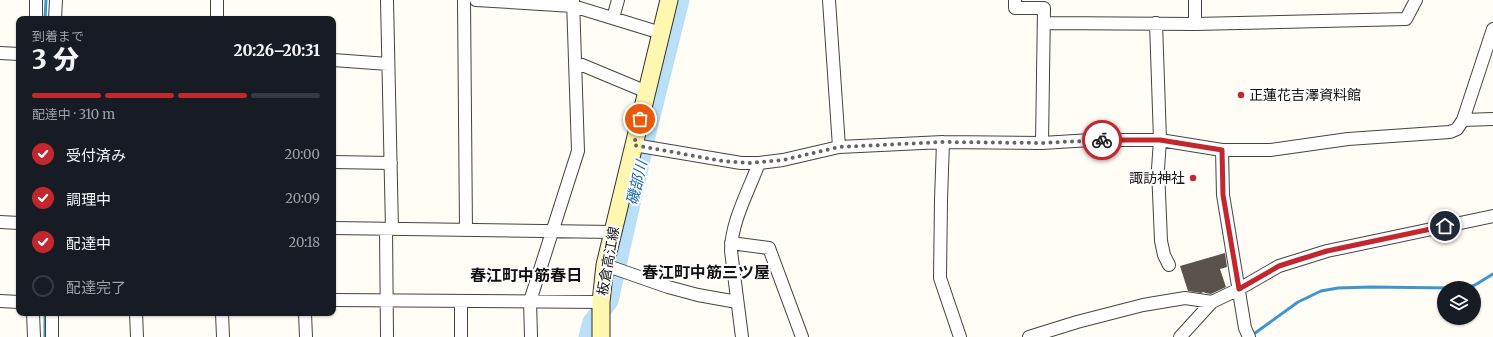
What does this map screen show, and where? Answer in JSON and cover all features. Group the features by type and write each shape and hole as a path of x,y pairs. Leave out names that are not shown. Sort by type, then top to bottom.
{"main road":[{"name":"板倉高江線","path":"601,337 601,302 605,265 669,0"}],"street":[{"path":"36,0 36,16"},
{"path":"56,0 56,16"},
{"path":"217,0 217,16"},
{"path":"387,0 391,162 387,337"},
{"path":"464,0 466,230"},
{"path":"476,0 573,3 613,18 661,33"},
{"path":"613,18 618,0"},
{"path":"829,0 839,147"},
{"path":"1015,0 1015,8 1044,8 1042,143"},
{"path":"1195,0 1195,24"},
{"path":"1044,23 1195,24 1406,19 1416,0"},
{"path":"530,337 530,301 578,151 573,3"},
{"path":"1156,23 1160,140 1158,168 1162,241 1164,255 1169,265"},
{"path":"634,145 722,161 759,163 783,160 839,147 943,142 1042,143 1091,140 1160,140 1222,150 1270,150 1348,140 1450,132 1457,129 1463,120 1493,29"},
{"path":"0,53 16,54"},
{"path":"336,60 388,64"},
{"path":"575,62 647,92"},
{"path":"1463,120 1493,119"},
{"path":"943,142 940,278 960,337"},
{"path":"1222,150 1223,195 1245,328 1249,337"},
{"path":"336,162 391,162"},
{"path":"742,337 731,243 734,229 759,163"},
{"path":"1180,337 1212,302 1239,289 1279,266 1327,251 1493,216"},
{"path":"0,222 16,223"},
{"path":"336,228 613,232"},
{"path":"731,243 769,248 802,337"},
{"path":"605,265 676,289 698,295 737,302"},
{"path":"1029,337 1077,322 1143,305 1185,298 1212,302"},
{"path":"336,300 601,302"},
{"path":"0,301 16,302"},
{"path":"461,301 461,337"},
{"path":"34,316 34,337"},
{"path":"52,316 52,337"},
{"path":"136,316 137,337"},
{"path":"222,316 223,337"},
{"path":"305,316 306,337"}],"building":[{"path":"1225,253 1227,267 1220,269 1226,287 1211,294 1188,291 1180,266"}],"waterway":[{"path":"45,16 46,0"},
{"name":"磯部川","path":"588,337 592,322 609,301 648,128 680,0"},
{"path":"1481,281 1493,274"},
{"path":"1251,336 1298,302 1321,291 1338,288 1371,287 1437,288"},
{"path":"45,316 45,337"}],"way so far":[{"path":"640,119 634,145 741,163 759,163 783,160 839,147 943,142 1042,143 1102,140"}],"place":[{"name":"正蓮花吉澤資料館","path":"1241,95"},
{"name":"諏訪神社","path":"1193,178"}],"district":[{"name":"春江町中筋三ツ屋","path":"706,272"},
{"name":"春江町中筋春日","path":"526,275"}],"route":[{"path":"1102,140 1160,140 1222,150 1223,195 1239,289 1279,266 1327,251 1445,226"}]}
